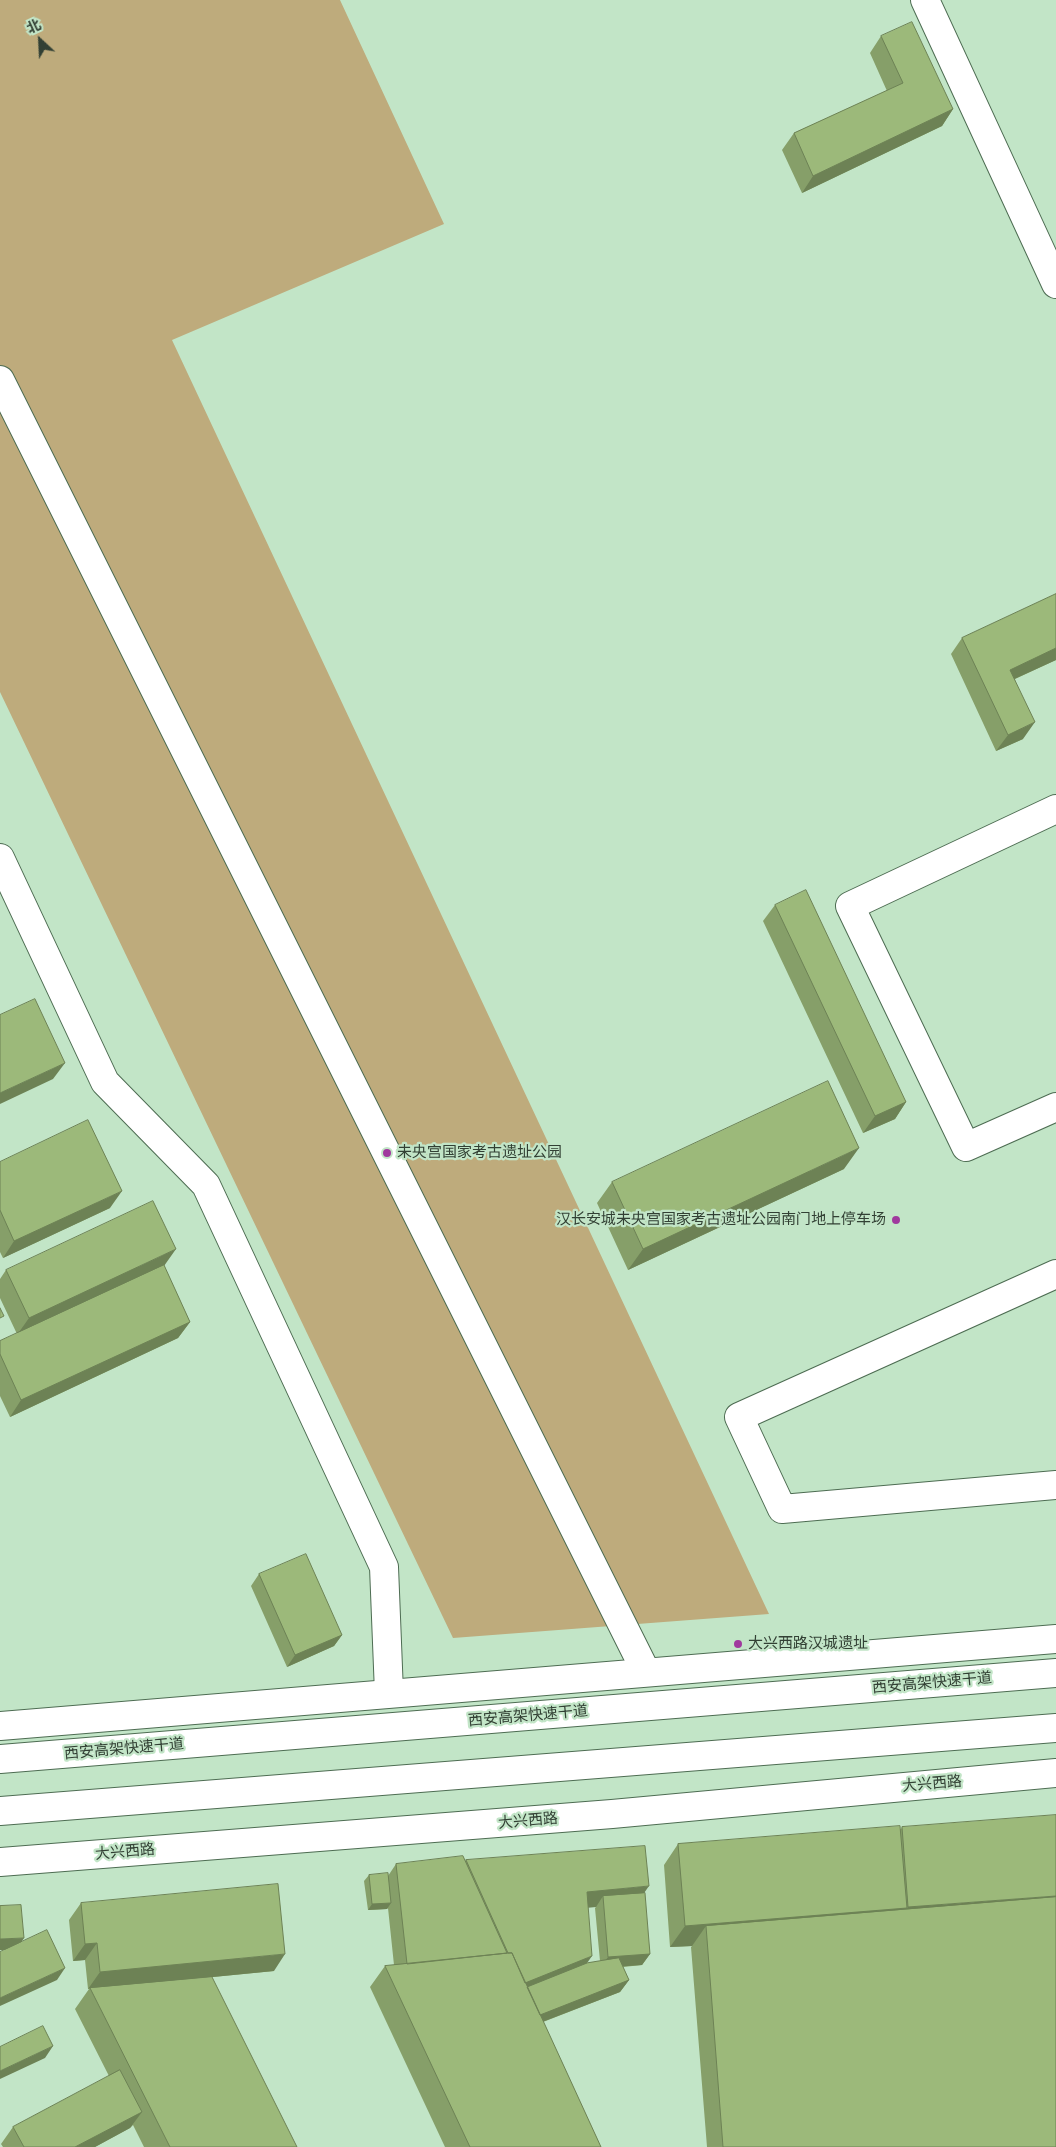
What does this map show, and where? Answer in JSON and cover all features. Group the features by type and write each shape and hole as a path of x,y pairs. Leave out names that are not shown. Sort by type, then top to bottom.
{"main road":[{"path":"926,0 1056,284"},
{"path":"0,380 646,1672"},
{"path":"1056,809 850,906 966,1147 1056,1107"},
{"path":"0,858 105,1082 206,1185 364,1523 384,1567 389,1694"},
{"path":"1056,1274 739,1417 782,1509 1056,1485"},
{"path":"0,1726 1056,1639"},
{"name":"西安高架快速干道","path":"0,1759 1056,1673"},
{"path":"0,1811 1056,1728"},
{"name":"大兴西路","path":"0,1862 602,1815 1056,1773"}],"shaded area":[{"name":"未央宫国家考古遗址公园","path":"0,0 340,0 444,224 172,340 769,1614 453,1638 0,692"}],"building":[{"path":"912,22 953,109 813,176 794,133 903,83 881,36"},
{"path":"1056,594 1056,648 1010,670 1035,722 1008,735 962,638"},
{"path":"806,890 906,1102 875,1116 775,905"},
{"path":"35,999 65,1063 0,1093 0,1015"},
{"path":"828,1081 859,1148 643,1249 612,1182"},
{"path":"88,1120 122,1191 14,1241 0,1210 0,1162"},
{"path":"153,1201 176,1249 29,1318 6,1270"},
{"path":"164,1265 190,1322 21,1400 0,1354 0,1341"},
{"path":"0,1308 4,1316 0,1318"},
{"path":"306,1554 342,1635 295,1655 259,1574"},
{"path":"1056,1815 1056,1896 908,1907 902,1827"},
{"path":"900,1826 907,1908 685,1926 678,1844"},
{"path":"645,1846 649,1886 587,1892 592,1956 525,1983 512,1953 508,1953 466,1860"},
{"path":"463,1856 507,1953 407,1964 396,1864"},
{"path":"388,1873 391,1903 372,1904 369,1875"},
{"path":"278,1884 285,1954 100,1972 97,1943 85,1944 81,1903"},
{"path":"645,1893 650,1954 608,1957 603,1896"},
{"path":"1056,1897 1056,2147 723,2147 706,1926"},
{"path":"21,1905 24,1938 0,1939 0,1906"},
{"path":"47,1930 65,1968 0,1998 0,1952"},
{"path":"512,1953 601,2147 470,2147 385,1966"},
{"path":"619,1958 629,1980 540,2015 527,1987 587,1963"},
{"path":"212,1977 297,2147 170,2147 90,1988"},
{"path":"43,2026 53,2046 0,2071 0,2047"},
{"path":"120,2070 142,2112 75,2147 24,2147 13,2127"}],"place":[{"name":"未央宫国家考古遗址公园","path":"387,1153"},
{"name":"汉长安城未央宫国家考古遗址公园南门地上停车场","path":"896,1220"},
{"name":"大兴西路汉城遗址","path":"738,1644"}]}
